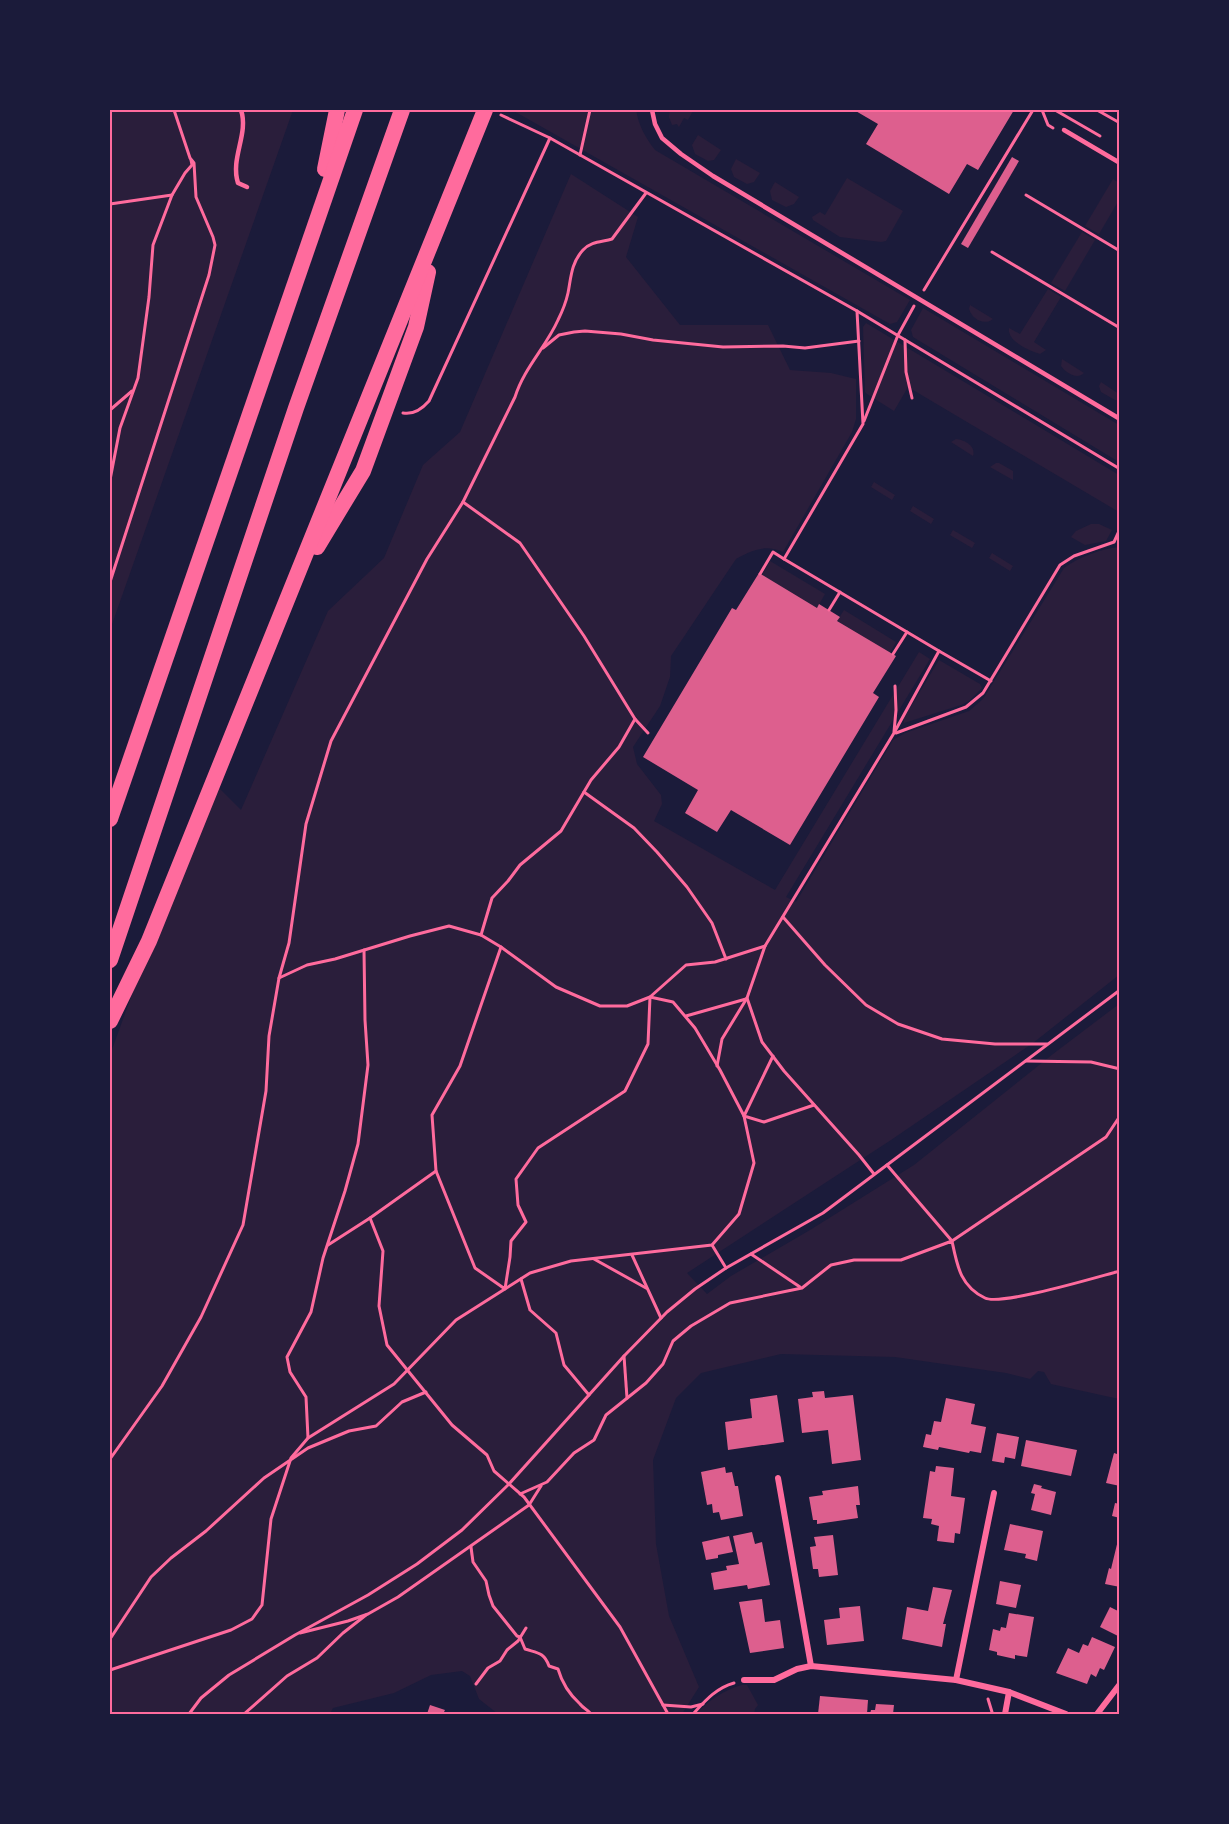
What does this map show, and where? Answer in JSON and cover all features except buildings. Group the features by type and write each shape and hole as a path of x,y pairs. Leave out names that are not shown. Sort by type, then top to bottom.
{"highway":[{"path":"314,225 337,110"},
{"path":"110,819 355,110"},
{"path":"110,960 296,408 402,110"},
{"path":"110,1021 149,941 291,592 363,471 416,327 437,228 489,111"}],"street":[{"path":"778,1478 811,1666"},
{"path":"956,1680 994,1493"},
{"path":"744,1680 774,1680 811,1666 956,1680 1009,1692 1066,1714"},
{"path":"1097,1714 1119,1684"},
{"path":"1005,1714 1009,1692"}],"lane":[{"path":"241,110 244,121 235,173 238,183 247,187"},
{"path":"652,110 655,124 662,138 713,176 1119,419"},
{"path":"1065,130 1119,163"}],"path":[{"path":"110,480 120,428 138,378 153,245 172,195 185,172 192,165 174,110"},
{"path":"580,155 590,110"},
{"path":"784,559 863,424 898,336 1033,110"},
{"path":"1042,110 1048,125 1055,130"},
{"path":"1055,110 1100,136"},
{"path":"1097,110 1119,123"},
{"path":"489,111 550,138 857,311 1119,469"},
{"path":"398,411 407,414 415,412 429,401 550,138"},
{"path":"110,582 209,275 215,245 196,197 194,163 190,158"},
{"path":"110,1459 162,1386 201,1317 243,1226 266,1090 269,1036 279,978 289,943 306,824 331,741 427,559 464,502 515,397 520,381 558,321 575,261 584,248 594,242 612,239 646,193"},
{"path":"110,204 172,195"},
{"path":"1026,195 1119,251"},
{"path":"992,252 1119,328"},
{"path":"857,311 863,424"},
{"path":"542,349 559,335 585,331 723,347 805,348 860,341"},
{"path":"905,340 906,372 912,398"},
{"path":"110,410 134,390"},
{"path":"464,502 520,543 584,636 635,719 648,733"},
{"path":"894,734 966,707 983,693 1060,565 1074,556 1114,542 1119,529"},
{"path":"760,574 773,552 990,681"},
{"path":"829,610 840,592"},
{"path":"893,654 907,632"},
{"path":"717,1066 722,1039 747,998 765,946 894,734 939,651"},
{"path":"894,734 895,686"},
{"path":"481,935 492,898 520,865 561,831 591,780 619,747 635,719"},
{"path":"584,792 634,828 687,887 712,923 726,959"},
{"path":"783,917 825,965 866,1005 898,1024 942,1040 995,1044 1048,1044"},
{"path":"279,978 307,965 449,926 481,935 501,946 556,987 600,1006 627,1006 650,998 687,965 715,962 765,946"},
{"path":"501,946 460,1066 432,1115 436,1171 475,1268 505,1289"},
{"path":"308,1438 306,1397 290,1372 287,1357 311,1312 327,1246 358,1144 368,1065 363,950"},
{"path":"189,1714 201,1698 229,1675 368,1595 417,1564 462,1530 509,1484 624,1356 661,1318 695,1289 726,1268 823,1212 1119,990"},
{"path":"110,1670 231,1630 252,1619 262,1605 271,1519 291,1458 308,1438 394,1384 456,1320 530,1273 571,1261 712,1245 739,1214 754,1163 744,1116 695,1028 673,1002 650,998"},
{"path":"505,1289 511,1241 526,1222 518,1205 516,1179 538,1148 625,1091 648,1044 650,998"},
{"path":"685,1017 747,998"},
{"path":"747,998 762,1042 874,1174"},
{"path":"744,1116 773,1056"},
{"path":"1025,1061 1092,1062 1119,1069"},
{"path":"744,1116 764,1122 814,1105"},
{"path":"520,1494 547,1482 574,1453 594,1440 606,1415 646,1383 663,1364 673,1341 692,1326 730,1303 802,1288 831,1265 854,1260 901,1260 952,1241 1106,1137 1119,1116"},
{"path":"887,1165 952,1241 959,1271 967,1284 984,1298 992,1301 1035,1293 1119,1271"},
{"path":"327,1246 436,1171"},
{"path":"372,1217 370,1218 383,1251 379,1306 387,1345 453,1425 487,1455 494,1471 529,1505 620,1627 668,1714"},
{"path":"712,1245 726,1268"},
{"path":"751,1254 802,1288"},
{"path":"632,1255 661,1318"},
{"path":"594,1259 648,1289"},
{"path":"521,1279 530,1310 556,1333 564,1365 589,1395"},
{"path":"624,1356 627,1398"},
{"path":"110,1639 151,1577 264,1478 308,1448 349,1431 376,1426 402,1402 426,1392"},
{"path":"295,1635 368,1614 398,1598 529,1505 542,1484"},
{"path":"471,1547 472,1555"},
{"path":"471,1547 473,1562 486,1581 493,1606 520,1637 525,1649 538,1652 549,1666 558,1670 564,1686 591,1714"},
{"path":"244,1714 287,1676 317,1658 343,1633 368,1614"},
{"path":"476,1684 488,1668 500,1661 526,1628"},
{"path":"693,1714 712,1693 726,1685 744,1680"},
{"path":"663,1705 677,1708 702,1704"}],"shaded area":[{"path":"110,110 293,110 110,630"},
{"path":"512,110 636,110 643,131 655,150 910,300 897,322 890,324"},
{"path":"670,110 693,111 688,120 684,118 679,127 677,124 672,125 669,117"},
{"path":"698,135 721,150 714,160 708,161 695,154 692,145"},
{"path":"736,159 760,173 754,182 747,184 734,177 731,169"},
{"path":"571,174 638,217 626,257 680,325 768,325 790,370 831,373 856,379 856,419 852,432 783,552 765,548 736,559 671,656 670,677 660,706 633,747 637,764 661,795 662,804 654,821 775,890 919,652 930,659 786,897 796,902 893,740 905,733 969,711 983,699 1064,568 1090,554 1119,547 1119,975 1033,1043 891,1140 687,1273 707,1294 731,1276 810,1230 914,1165 1119,1004 1119,1399 1051,1384 1044,1372 1038,1371 1030,1379 1006,1373 895,1357 781,1354 701,1373 676,1398 653,1460 656,1544 669,1616 699,1687 682,1714 498,1714 479,1699 470,1676 462,1671 431,1675 394,1693 333,1708 330,1714 110,1714 110,1055 151,942 216,785 241,810 328,611 384,558 423,465 460,432"},
{"path":"847,178 903,211 886,241 840,237 813,220 812,217 820,212 825,215"},
{"path":"1113,179 1119,183 1119,200 1099,234 1085,226"},
{"path":"775,182 799,197 794,204 786,207 772,200 770,191"},
{"path":"1082,232 1095,240 1065,291 1051,283"},
{"path":"1048,289 1061,297 1034,342 1046,350 1040,354 1015,341 1009,333 1009,328 1020,334"},
{"path":"970,305 993,319 982,322 973,316 969,309"},
{"path":"923,308 1119,425 1119,462 913,337 911,330"},
{"path":"866,323 1119,475 1119,512 908,387 894,411 867,394 865,392 863,327"},
{"path":"1062,359 1084,373 1075,376 1069,373 1061,366"},
{"path":"1101,382 1119,394 1119,400 1101,392 1099,386"},
{"path":"956,439 969,444 974,452 973,456 951,442"},
{"path":"996,463 1013,471 1013,480 990,467"},
{"path":"874,482 895,495 892,500 871,487"},
{"path":"913,506 934,519 931,524 910,511"},
{"path":"1091,524 1099,524 1112,530 1106,541 1085,545 1071,537 1076,531"},
{"path":"953,530 975,543 972,548 950,535"},
{"path":"992,553 1013,566 1010,571 989,558"},
{"path":"770,561 825,594 817,608 762,575"},
{"path":"844,610 896,642 890,653 837,621"},
{"path":"939,660 980,684 982,688 969,701 961,705 904,723 904,718"},
{"path":"747,1685 758,1705 754,1714 696,1714 717,1696"}]}
